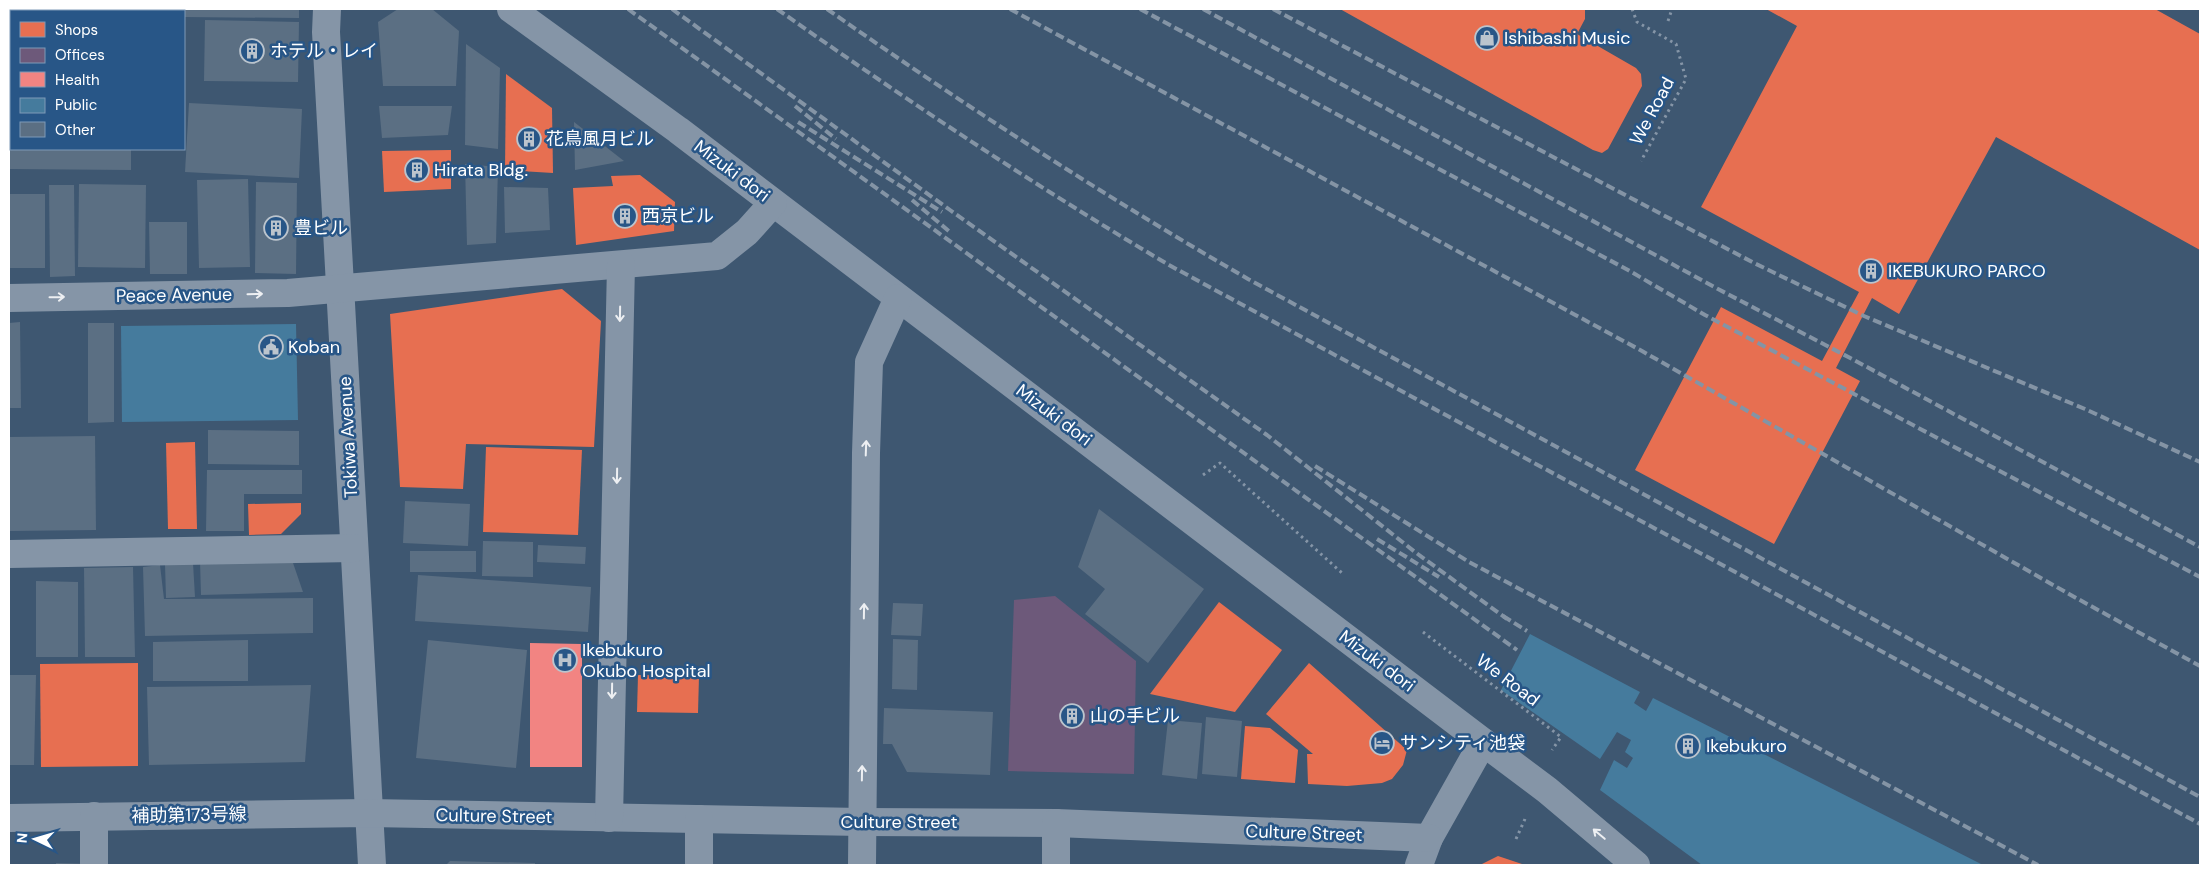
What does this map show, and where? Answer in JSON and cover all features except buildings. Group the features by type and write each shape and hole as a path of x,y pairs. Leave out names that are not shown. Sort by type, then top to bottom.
{"street":[{"name":"Tokiwa Avenue","path":"327,9 326,32 339,289 372,865"},
{"name":"Mizuki dori","path":"511,9 678,130 1547,790 1636,865"},
{"name":"Peace Avenue","path":"9,298 288,293 717,256 747,232 773,203"},
{"path":"610,818 621,265"},
{"path":"862,865 866,453 869,362 898,298"},
{"path":"9,554 354,548"},
{"path":"1419,865 1429,838 1483,742"},
{"name":"Culture Street","path":"369,813 699,820 1056,823 1429,838"},
{"name":"補助第173号線","path":"9,818 369,813"},
{"path":"94,816 94,865"},
{"path":"699,820 699,865"},
{"path":"1056,823 1056,865"}],"path":[{"name":"We Road","path":"1632,9 1637,22 1676,44 1686,79 1641,161"},
{"path":"1668,21 1672,9"},
{"path":"1203,475 1220,463 1342,573"},
{"name":"We Road","path":"1423,632 1561,737 1550,754"},
{"path":"1516,839 1525,819"}],"railway":[{"path":"628,9 1517,650"},
{"path":"672,9 950,210 1267,435 1415,552 1507,619"},
{"path":"777,9 971,141 1169,265 2200,824"},
{"path":"827,9 1035,149 1194,248 1248,279 2200,797"},
{"path":"1010,9 1642,351 2069,594 2200,666"},
{"path":"1140,9 1628,270 1705,315 2200,577"},
{"path":"1203,9 1718,289 1854,360 2200,547"},
{"path":"1273,9 1754,263 1864,316 2085,409 2200,462"},
{"path":"795,106 836,139"},
{"path":"798,122 942,212"},
{"path":"912,200 950,232"},
{"path":"1315,466 1469,562 2038,865"},
{"path":"1377,539 1439,577"},
{"path":"1503,616 1527,631"}],"place":[{"name":"Ishibashi Music","path":"1487,38"},
{"name":"ホテル・レイ","path":"252,51"},
{"name":"花鳥風月ビル","path":"529,139"},
{"name":"Hirata Bldg.","path":"417,170"},
{"name":"西京ビル","path":"625,216"},
{"name":"豊ビル","path":"276,228"},
{"name":"IKEBUKURO PARCO","path":"1871,271"},
{"name":"Koban","path":"271,347"},
{"name":"Ikebukuro Okubo Hospital","path":"565,660"},
{"name":"山の手ビル","path":"1072,716"},
{"name":"サンシティ池袋","path":"1382,743"},
{"name":"Ikebukuro","path":"1688,746"}]}
